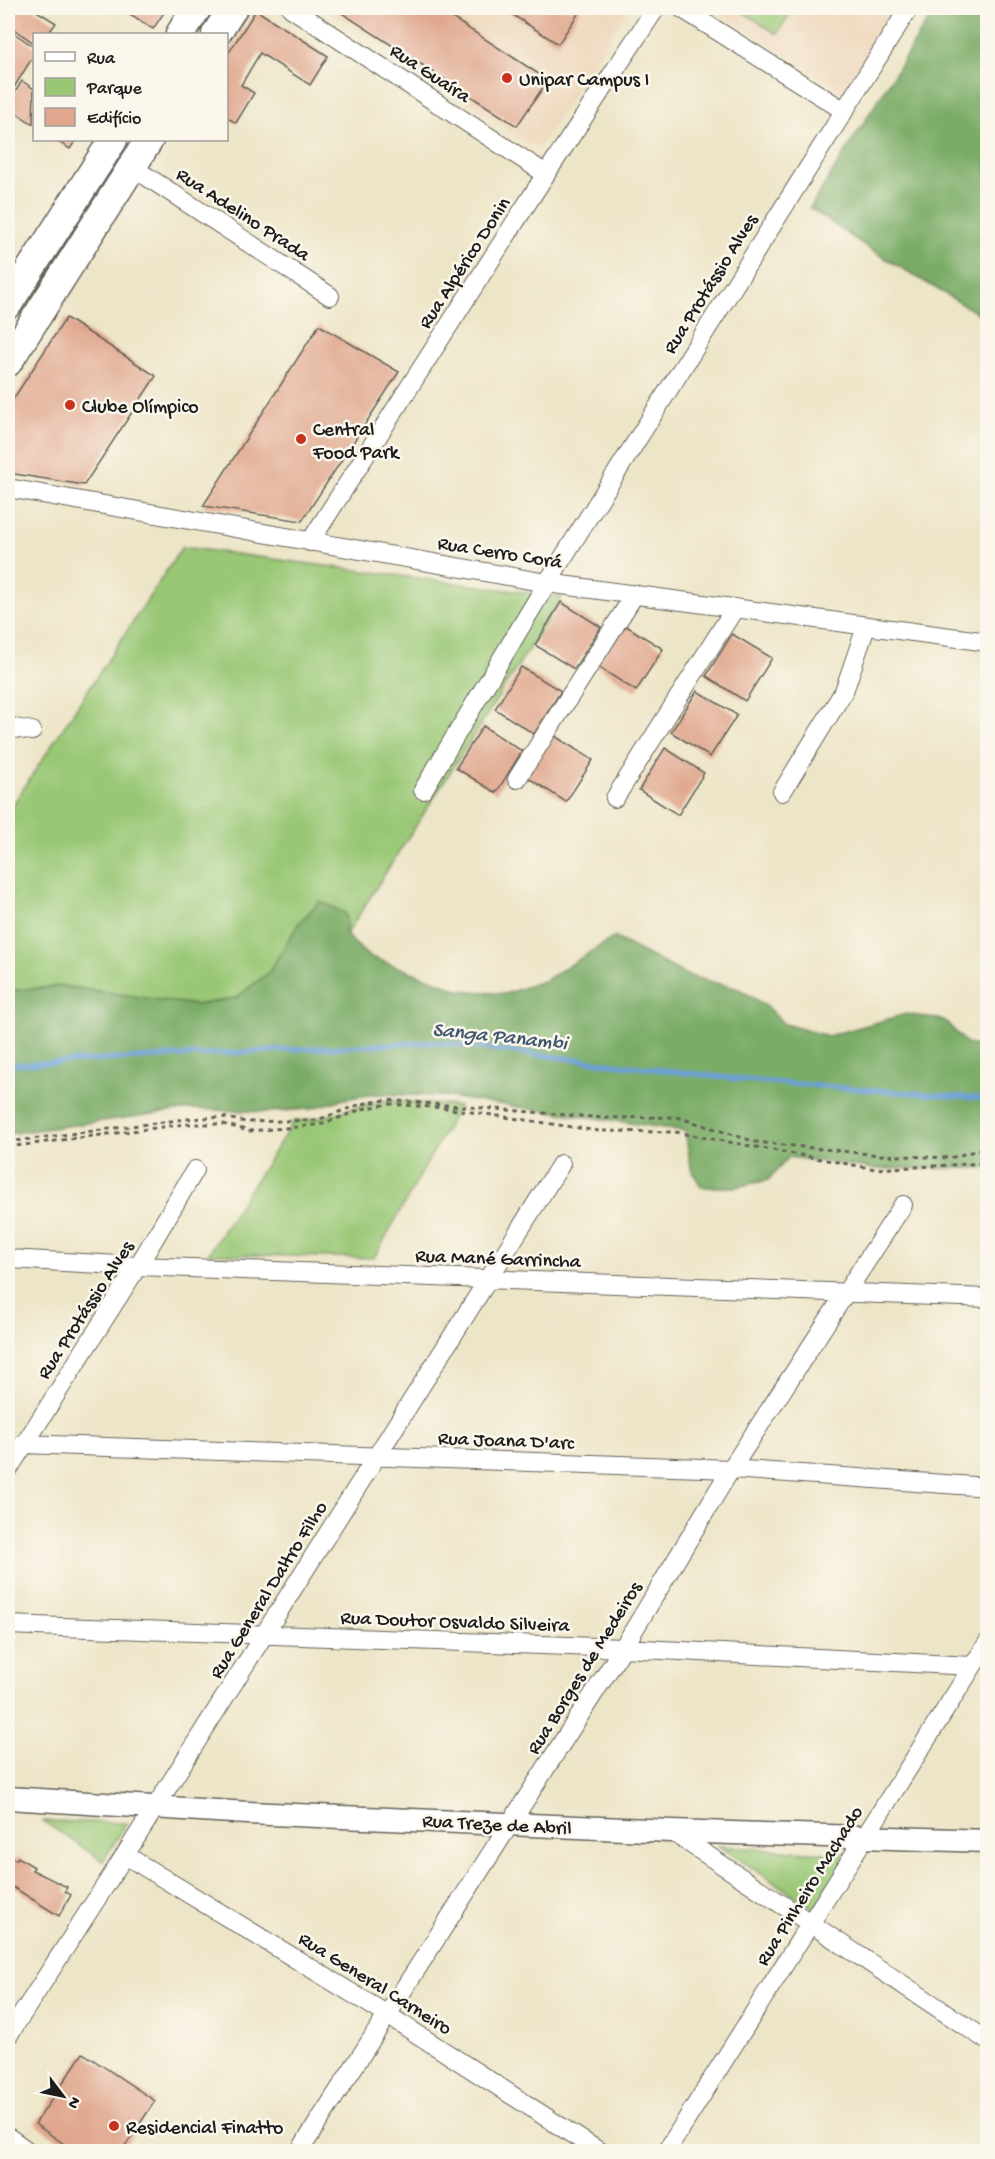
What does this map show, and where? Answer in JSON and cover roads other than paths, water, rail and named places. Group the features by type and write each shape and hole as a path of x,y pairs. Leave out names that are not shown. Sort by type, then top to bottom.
{"main road":[{"path":"181,33 197,8"},
{"path":"217,33 233,8"},
{"path":"8,304 111,141"},
{"path":"8,362 148,141"}],"street":[{"name":"Rua Guaíra","path":"291,8 546,174"},
{"name":"Rua Alpérico Donin","path":"310,542 546,174 656,8"},
{"path":"681,8 843,111"},
{"name":"Rua Protássio Alves","path":"423,790 547,583 909,8"},
{"name":"Rua Adelino Prada","path":"132,167 330,296"},
{"name":"Rua Cerro Corá","path":"8,488 547,583 987,642"},
{"path":"517,779 635,594"},
{"path":"615,798 735,608"},
{"path":"782,792 844,691 866,627"},
{"path":"8,727 32,731"},
{"name":"Rua General Daltro Filho","path":"8,2036 490,1280 561,1164"},
{"name":"Rua Protássio Alves","path":"8,1470 138,1266 195,1170"},
{"name":"Rua Borges de Medeiros","path":"299,2151 623,1648 731,1469 903,1205"},
{"name":"Rua Mané Garrincha","path":"8,1259 138,1266 987,1298"},
{"name":"Rua Joana D'arc","path":"23,1444 731,1469 987,1487"},
{"name":"Rua Doutor Osvaldo Silveira","path":"8,1625 623,1648 972,1666"},
{"name":"Rua Pinheiro Machado","path":"666,2151 867,1836 987,1642"},
{"name":"Rua Treze de Abril","path":"8,1798 671,1831 987,1841"},
{"path":"671,1831 810,1926 987,2041"},
{"name":"Rua General Carneiro","path":"125,1855 386,2014 600,2151"},
{"path":"8,2137 29,2151"}],"waterway":[{"name":"Sanga Panambi","path":"8,1065 433,1042 745,1080 988,1099"}],"place":[{"name":"Unipar Campus I","path":"507,78"},
{"name":"Clube Olímpico","path":"70,405"},
{"name":"Central Food Park","path":"301,439"},
{"name":"Residencial Finatto","path":"114,2126"}]}
